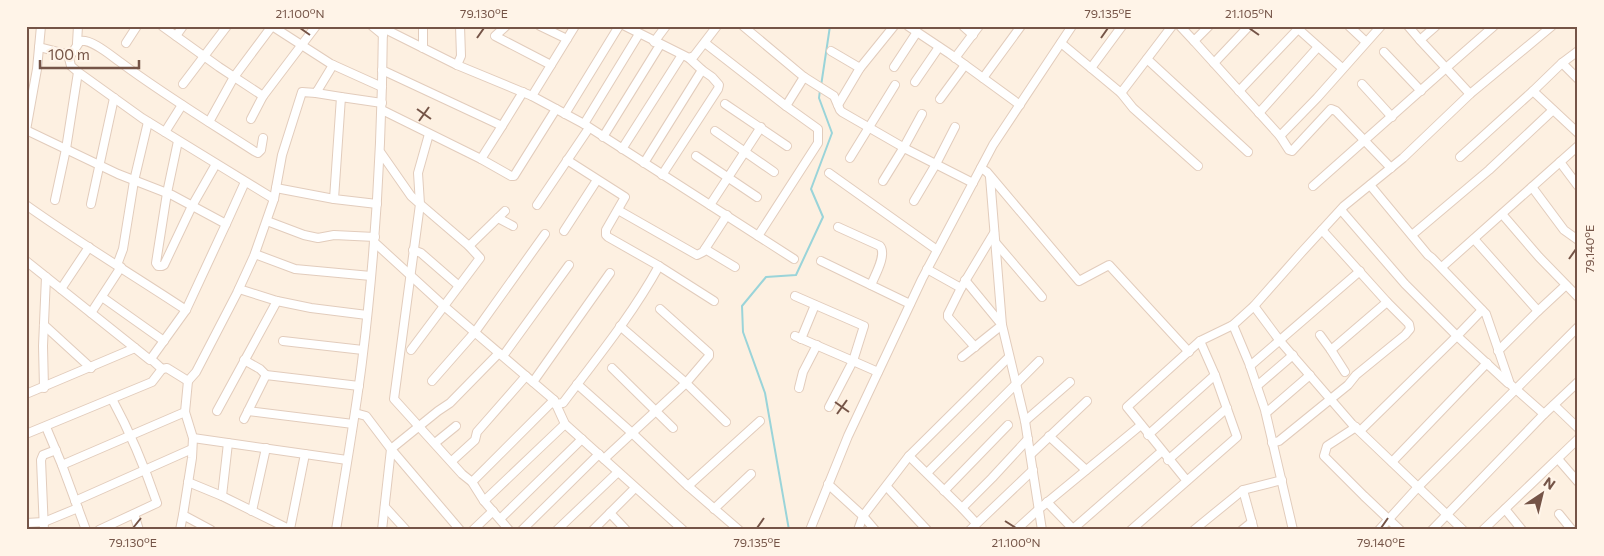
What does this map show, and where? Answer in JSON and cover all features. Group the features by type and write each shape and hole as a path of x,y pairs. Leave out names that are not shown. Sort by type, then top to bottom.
{"street":[{"path":"41,26 37,69 26,130 99,165 167,193 226,224"},
{"path":"78,26 78,43"},
{"path":"126,42 137,26"},
{"path":"162,26 264,96"},
{"path":"176,36 183,26"},
{"path":"183,84 227,26"},
{"path":"209,122 234,77 272,26 334,65 382,87"},
{"path":"251,118 264,96 316,26"},
{"path":"372,26 383,29 457,65 532,96 556,109 586,126 794,259"},
{"path":"423,26 423,48"},
{"path":"457,65 461,56 460,26"},
{"path":"540,26 567,39"},
{"path":"532,96 575,26"},
{"path":"565,114 619,26"},
{"path":"625,26 685,57 712,77 719,85 662,175"},
{"path":"603,137 666,26"},
{"path":"622,149 685,57 694,56 717,26"},
{"path":"743,26 804,77 834,96 842,112 904,148 973,183"},
{"path":"838,105 860,68 894,26"},
{"path":"908,26 1020,105"},
{"path":"963,26 973,35"},
{"path":"955,58 979,26"},
{"path":"983,78 1021,26"},
{"path":"810,530 828,484 878,372 927,269 993,145 1072,26"},
{"path":"1091,68 1122,26"},
{"path":"1121,93 1172,26"},
{"path":"1180,26 1280,136 1289,150 1292,151 1332,109 1391,168"},
{"path":"1194,40 1209,26"},
{"path":"1214,63 1249,26"},
{"path":"1349,26 1366,42"},
{"path":"1280,136 1382,26"},
{"path":"1408,26 1470,94"},
{"path":"1420,40 1436,26"},
{"path":"1313,186 1494,26"},
{"path":"504,27 495,36 551,64"},
{"path":"1239,91 1297,28 1342,68"},
{"path":"1187,482 1161,452 1127,407 1200,341 1233,324 1254,306 1341,210 1391,168 1470,94 1547,28"},
{"path":"336,530 364,350 378,204 383,29"},
{"path":"894,67 917,32"},
{"path":"537,205 567,160 639,34"},
{"path":"263,138 258,153 182,105 101,48 86,40 80,41 70,55 69,62 78,72 114,98 178,141 274,199"},
{"path":"1061,43 1121,93 1133,108 1198,166"},
{"path":"705,44 818,129 818,143 758,236"},
{"path":"39,47 70,55"},
{"path":"915,82 939,47"},
{"path":"1259,113 1318,47"},
{"path":"831,51 860,68"},
{"path":"1460,157 1562,63 1578,51"},
{"path":"1384,52 1421,91"},
{"path":"1147,59 1248,152"},
{"path":"1562,63 1578,79"},
{"path":"316,93 334,65"},
{"path":"940,99 964,65"},
{"path":"382,70 502,126"},
{"path":"644,163 702,70"},
{"path":"54,200 66,149 78,72"},
{"path":"786,106 804,77"},
{"path":"850,158 870,128 895,84"},
{"path":"1362,84 1392,117"},
{"path":"1533,91 1578,133"},
{"path":"180,530 192,448 192,438 184,412 188,382 196,372 255,254 274,199 282,155 302,92 341,97 382,107 429,134 511,176 514,176 556,109"},
{"path":"481,159 523,92"},
{"path":"334,199 341,97"},
{"path":"91,204 114,98"},
{"path":"725,104 787,146"},
{"path":"165,132 182,105"},
{"path":"1412,236 1489,170 1553,110"},
{"path":"883,181 904,148 922,114"},
{"path":"91,313 119,266 134,180 148,122"},
{"path":"710,205 761,127"},
{"path":"914,201 955,127"},
{"path":"715,131 744,153 774,172"},
{"path":"429,134 418,173 420,204 394,399 462,474 472,482 484,501 509,530"},
{"path":"178,141 167,193 156,263 158,266 164,265 192,206 216,164"},
{"path":"1442,267 1578,146"},
{"path":"380,153 411,196 470,246 480,258 411,350"},
{"path":"696,156 758,197"},
{"path":"567,160 624,196 606,230 606,235 659,266 714,302"},
{"path":"1560,162 1578,186"},
{"path":"981,168 987,172 990,178 1079,281 1109,265 1189,352"},
{"path":"829,173 937,250"},
{"path":"990,178 1002,325 1025,421 1042,530"},
{"path":"564,231 597,180"},
{"path":"151,358 186,310 245,182"},
{"path":"1370,185 1428,255 1442,267 1486,314 1498,351 1513,387"},
{"path":"1532,187 1564,230 1578,240"},
{"path":"276,188 334,199 378,204"},
{"path":"26,205 186,310"},
{"path":"618,210 694,254 700,254 705,249 727,216"},
{"path":"1341,210 1405,284 1456,336 1544,414"},
{"path":"470,246 505,211"},
{"path":"1502,214 1578,297"},
{"path":"498,218 513,226"},
{"path":"267,221 304,235 318,238 334,235 374,240 444,306 555,402 564,424 683,530"},
{"path":"838,227 880,246 882,249 882,257 871,285"},
{"path":"1272,443 1279,441 1348,385 1356,375 1410,329 1409,324 1322,230"},
{"path":"975,347 948,317 948,314 963,284 994,233"},
{"path":"432,381 475,332 545,234"},
{"path":"1474,239 1538,311"},
{"path":"995,242 1042,297"},
{"path":"61,289 88,247"},
{"path":"705,249 735,267"},
{"path":"413,250 421,253 459,286"},
{"path":"255,254 295,269 371,276"},
{"path":"26,261 150,360 151,358 162,369"},
{"path":"820,261 910,304"},
{"path":"382,530 391,449 450,403 501,354 569,265"},
{"path":"472,482 555,402 563,402 643,295 659,266"},
{"path":"927,269 963,284 1002,325"},
{"path":"1250,366 1360,271"},
{"path":"533,382 610,273"},
{"path":"44,388 46,277"},
{"path":"1498,351 1566,285"},
{"path":"239,289 277,301 311,308 367,315"},
{"path":"795,296 864,326 853,361 829,407"},
{"path":"102,297 164,342"},
{"path":"217,411 277,301"},
{"path":"1331,350 1387,302"},
{"path":"815,305 798,337 878,372"},
{"path":"1254,306 1280,341 1358,429 1463,530"},
{"path":"522,530 601,457 656,411 686,383 709,357 709,354 660,309"},
{"path":"1400,530 1324,456 1327,446 1358,429 1482,310"},
{"path":"1233,324 1250,366 1266,414 1294,530"},
{"path":"44,325 91,368"},
{"path":"962,357 1002,325"},
{"path":"620,326 686,383 726,422"},
{"path":"1379,530 1513,387 1578,327"},
{"path":"1320,335 1345,372"},
{"path":"283,341 364,350"},
{"path":"1131,530 1237,437 1215,375 1200,341"},
{"path":"799,388 803,372 817,345"},
{"path":"26,394 135,348"},
{"path":"1257,386 1293,355"},
{"path":"858,530 863,516 909,456 1009,356"},
{"path":"244,360 260,369 266,375 359,386"},
{"path":"927,473 1039,361"},
{"path":"1392,462 1487,364"},
{"path":"26,434 152,382 162,369 167,368 188,382"},
{"path":"612,368 673,428"},
{"path":"244,419 266,375"},
{"path":"1148,435 1215,375"},
{"path":"1266,414 1310,375"},
{"path":"452,462 475,440 477,432 526,376"},
{"path":"1025,421 1070,382"},
{"path":"1432,530 1544,414 1578,382"},
{"path":"577,384 738,530"},
{"path":"99,530 157,503 132,435 112,399"},
{"path":"1031,454 1086,401"},
{"path":"1554,405 1578,428"},
{"path":"1168,460 1227,408"},
{"path":"248,411 353,424"},
{"path":"62,465 184,412"},
{"path":"355,413 366,416 391,449 460,530"},
{"path":"688,486 760,421"},
{"path":"484,501 564,424"},
{"path":"944,491 1008,424"},
{"path":"1016,530 1039,508 1141,425"},
{"path":"435,443 456,426"},
{"path":"46,427 86,530"},
{"path":"1049,436 1086,470"},
{"path":"192,438 347,460"},
{"path":"500,519 582,439"},
{"path":"962,508 1028,439"},
{"path":"1483,530 1578,439"},
{"path":"222,496 228,443"},
{"path":"26,523 44,526 76,504 192,448"},
{"path":"252,511 266,448"},
{"path":"44,526 41,460 43,455 56,450"},
{"path":"1048,502 1073,529 1161,452"},
{"path":"188,482 222,496 290,530 305,454"},
{"path":"909,456 976,524"},
{"path":"1558,459 1578,482"},
{"path":"970,530 1033,470"},
{"path":"557,530 618,472"},
{"path":"714,509 751,474"},
{"path":"1194,530 1243,490 1282,480"},
{"path":"828,484 863,516 875,530"},
{"path":"887,487 927,530"},
{"path":"592,530 635,488"},
{"path":"1242,530 1252,526 1243,490"},
{"path":"385,507 406,530"},
{"path":"1505,509 1522,530"},
{"path":"473,530 493,512"},
{"path":"610,513 626,530"},
{"path":"134,514 139,530"},
{"path":"1559,514 1572,530"},
{"path":"183,515 211,530"}],"waterway":[{"path":"821,86 830,26"},
{"path":"789,530 765,393 743,332 742,306 766,277 796,275 823,217 811,189 832,133 819,98 820,90"}]}
